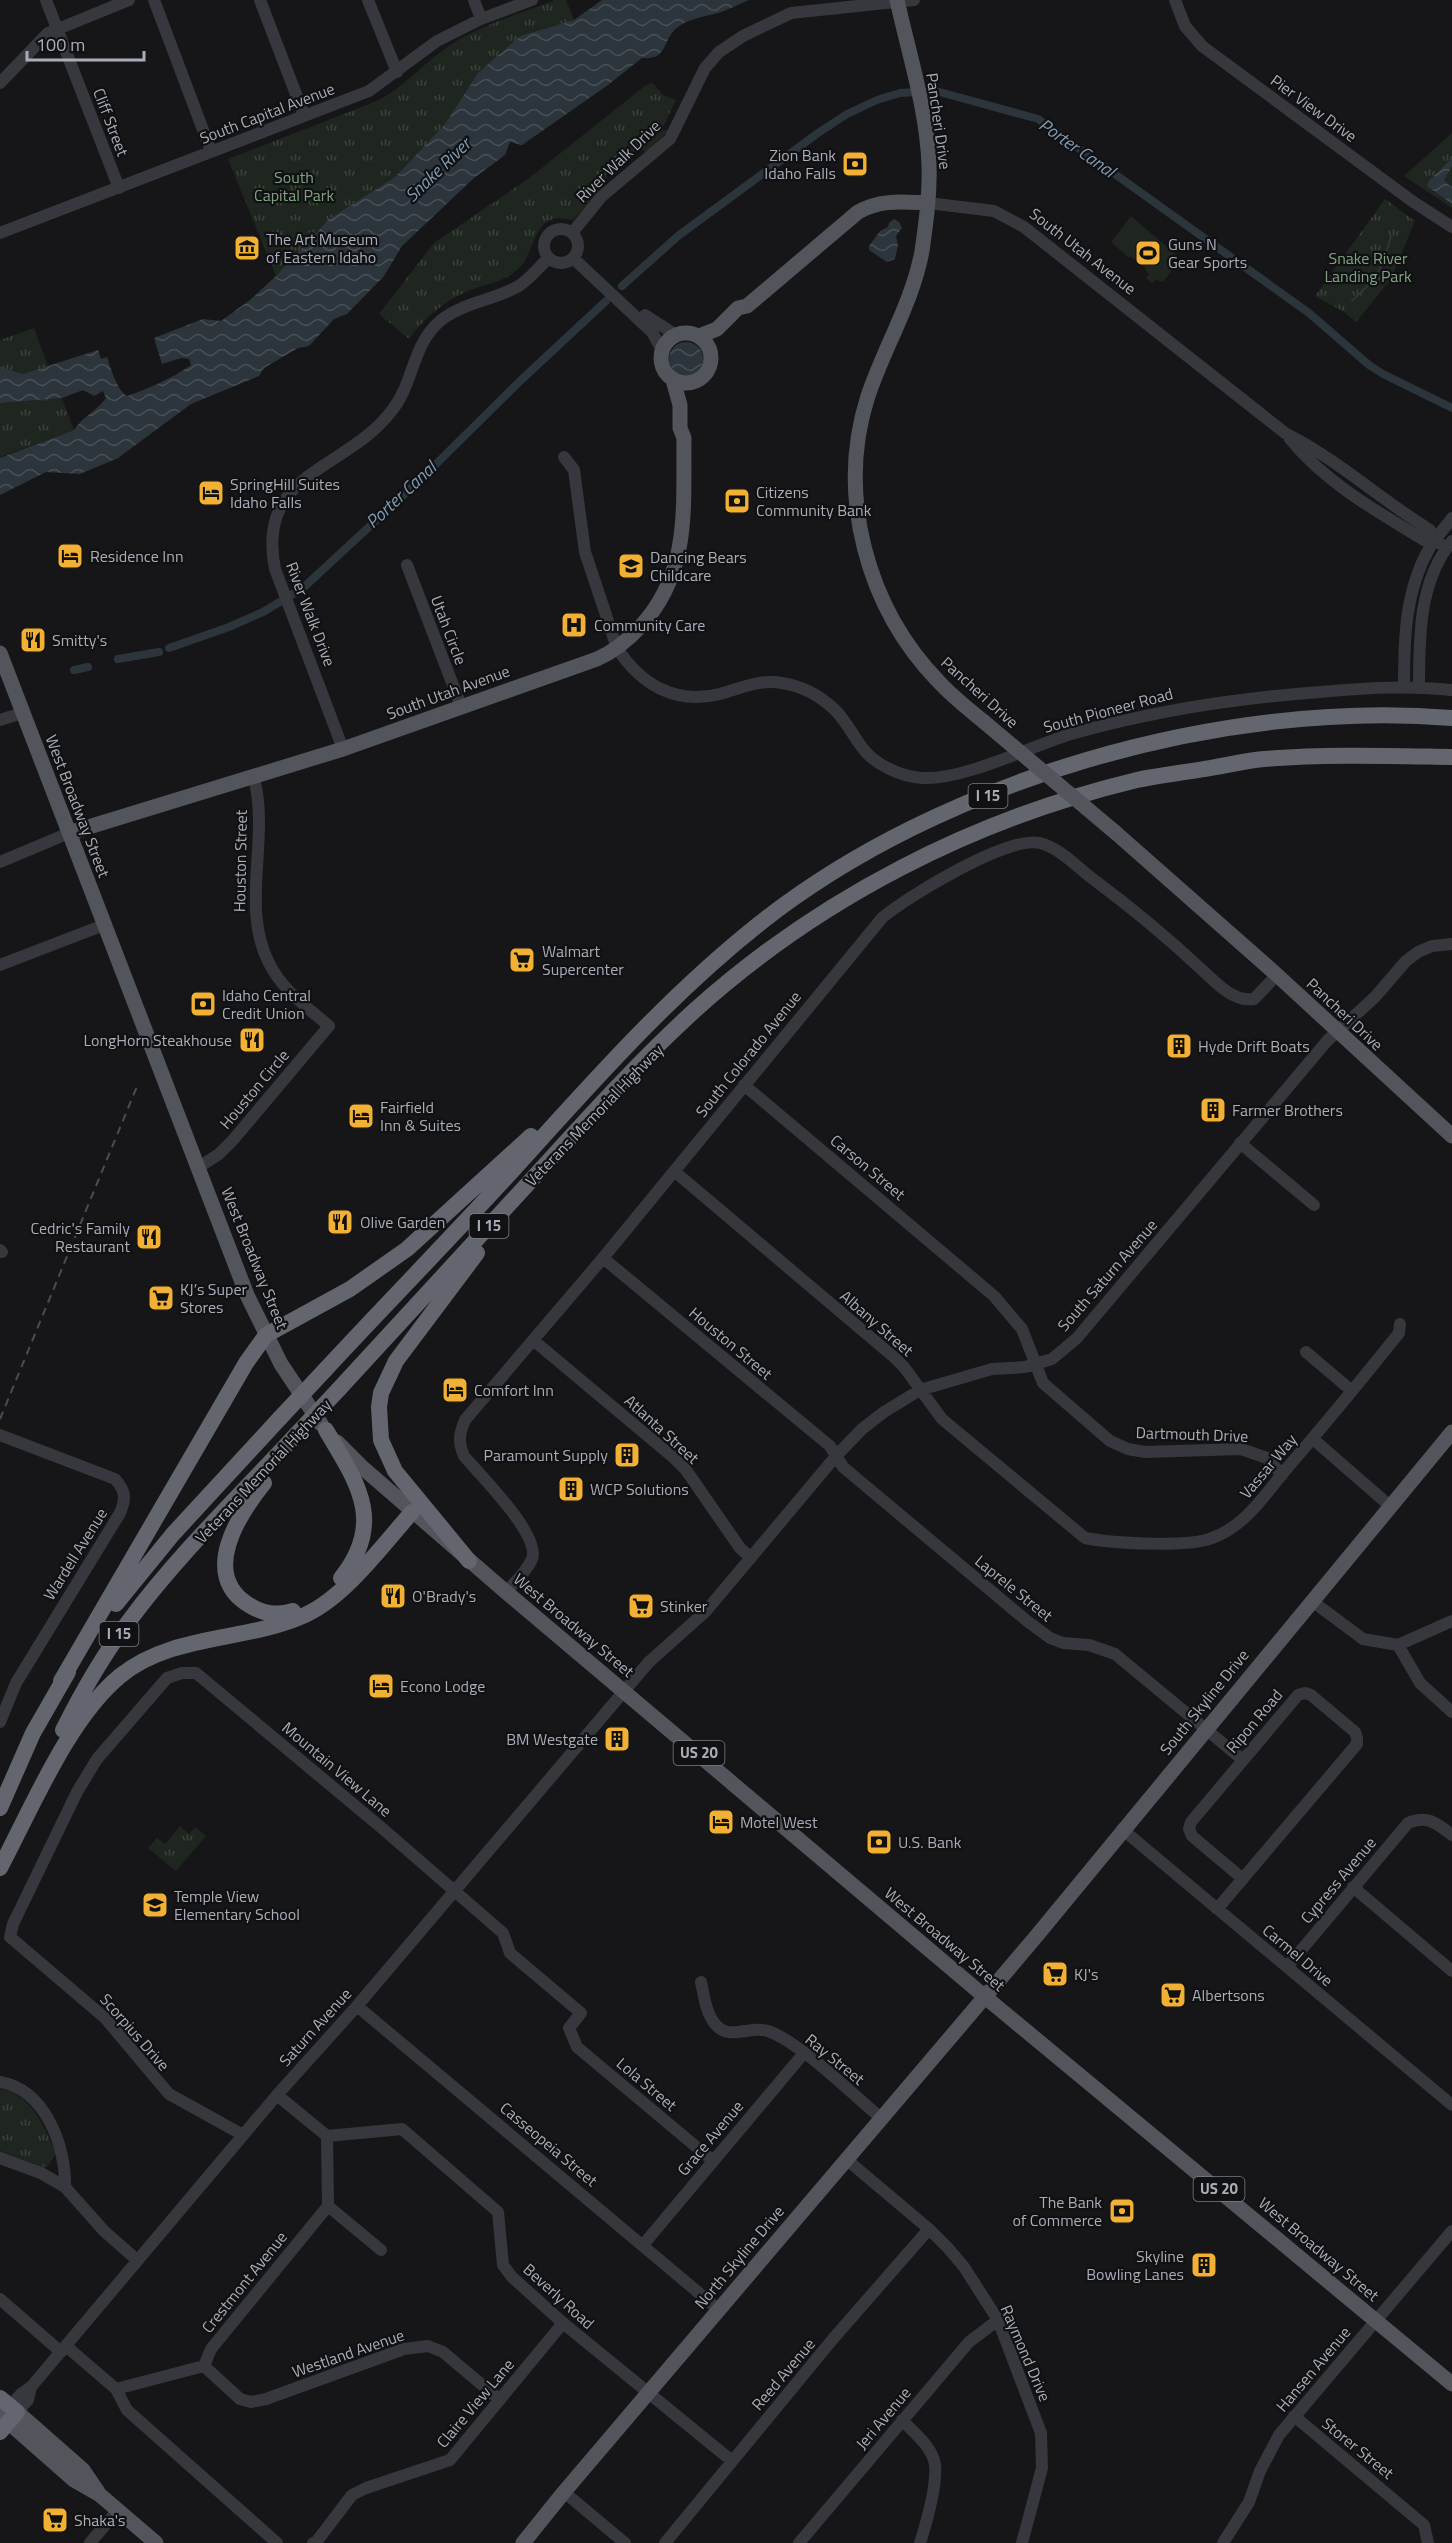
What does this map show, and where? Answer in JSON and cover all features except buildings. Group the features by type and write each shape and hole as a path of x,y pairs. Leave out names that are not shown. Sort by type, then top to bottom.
{"highway":[{"name":"Veterans Memorial Highway","path":"0,1805 61,1681 124,1593 172,1534 512,1172 604,1068 681,989 762,921 826,877 879,846 968,803 1065,767 1192,734 1292,720 1408,714 1452,718"},
{"name":"Veterans Memorial Highway","path":"0,1867 49,1755 94,1672 155,1588 295,1440 339,1389 591,1115 693,1012 738,974 797,930 850,896 987,827 1052,804 1138,780 1233,764 1336,755 1452,757"},
{"path":"61,1681 246,1363 266,1335 350,1288 407,1249 604,1068"},
{"path":"470,1561 407,1486 387,1456 379,1424 381,1393 396,1361 436,1305 591,1115"},
{"path":"295,1440 241,1514 233,1528 225,1561 228,1578 235,1592 245,1603 258,1611 272,1614 291,1612 326,1593 342,1577 360,1548 364,1531 364,1511 360,1490 326,1430"},
{"path":"0,1867 63,1748 81,1719 120,1676 165,1651 283,1624 316,1609 340,1592 412,1512"}],"main road":[{"name":"Pancheri Drive","path":"895,2 917,80 922,107 929,164 928,203 921,253 912,284 874,376 859,436 855,484 858,523 863,546 879,593 914,653 939,683 1116,833 1277,975 1452,1136"},
{"name":"South Utah Avenue","path":"699,336 717,329 738,308 747,306 831,234 864,209 879,203 895,201 928,203"},
{"name":"South Utah Avenue","path":"684,438 689,429 689,396 694,382 701,379 710,368 711,353 727,330 744,316 747,306"},
{"path":"662,350 665,344 676,335 691,333 699,336 711,353"},
{"name":"South Utah Avenue","path":"69,833 343,749 597,659 617,648 651,614 673,576 679,555 683,526 684,438 680,428 680,405 673,380 662,367 662,350"},
{"path":"673,380 680,383 694,382"},
{"name":"West Broadway Street","path":"0,653 247,1295 293,1386 326,1430 363,1468 506,1592 625,1690 984,1996 1452,2384"},
{"name":"South Skyline Drive","path":"984,1996 1452,1432"},
{"name":"North Skyline Drive","path":"523,2543 984,1996"},
{"path":"5,2415 74,2480 100,2495 156,2543"}],"street":[{"name":"Cliff Street","path":"46,0 118,188"},
{"path":"0,82 45,35 57,28 129,0"},
{"path":"153,0 211,151"},
{"path":"260,0 304,115"},
{"path":"368,0 397,72"},
{"path":"474,0 481,19"},
{"name":"South Capital Avenue","path":"0,233 369,91 437,41 481,19 532,0"},
{"name":"River Walk Drive","path":"572,233 601,197 670,139 705,68 719,52 743,36 791,13 914,0"},
{"name":"Pier View Drive","path":"1175,0 1185,26 1202,46 1419,206 1452,227"},
{"name":"South Utah Avenue","path":"928,203 981,208 1009,217 1285,433 1315,448 1378,496 1430,530 1433,539"},
{"path":"561,229 572,233 578,248 573,258 558,263 549,258 544,247 550,232 561,229"},
{"name":"River Walk Drive","path":"343,749 282,590 270,547 276,515 285,499 319,467 374,432 394,408 419,347 438,322 461,308 515,288 549,258"},
{"path":"573,258 617,297 629,313 652,332 662,350"},
{"path":"617,297 676,335"},
{"name":"South Utah Avenue","path":"1285,433 1308,460 1371,508 1424,540 1433,539 1449,545"},
{"name":"South Pioneer Road","path":"564,457 574,470 585,552 617,648 625,661 641,677 654,687 678,695 707,697 764,682 782,682 812,691 836,710 862,748 880,763 897,772 920,778 936,778 960,773 1068,735 1173,710 1257,697 1404,686 1452,690"},
{"path":"1406,514 1428,522 1436,522 1452,513"},
{"path":"1404,686 1408,604 1419,570 1433,539 1452,518"},
{"path":"1419,687 1425,594 1437,562 1449,545"},
{"name":"Utah Circle","path":"407,565 461,706"},
{"path":"0,720 22,713"},
{"name":"Houston Street","path":"254,778 260,833 255,907 260,941 269,964 280,980 295,998 329,1026"},
{"path":"0,861 69,833"},
{"name":"South Colorado Avenue","path":"506,1592 528,1567 533,1557 533,1547 528,1534 518,1520 464,1456 459,1444 459,1433 465,1420 603,1258 891,910 920,890 998,852 1022,844 1038,843 1054,848 1181,950 1225,990 1237,997 1254,999 1277,975"},
{"path":"0,965 104,925"},
{"name":"South Saturn Avenue","path":"625,1690 649,1662 706,1611 836,1455 862,1429 884,1412 920,1390 992,1369 1035,1364 1052,1359 1077,1338 1337,1031 1375,997 1406,961 1432,946 1452,944"},
{"name":"Houston Circle","path":"199,1167 219,1154 233,1140 329,1026"},
{"name":"Carson Street","path":"744,1085 994,1296 1022,1329 1043,1383"},
{"path":"1240,1143 1314,1205"},
{"name":"Albany Street","path":"674,1171 895,1358 942,1419 1085,1538 1110,1542"},
{"name":"Houston Street","path":"603,1258 830,1446 836,1455"},
{"name":"Vassar Way","path":"1110,1542 1180,1542 1211,1539 1251,1512 1399,1333 1400,1324"},
{"name":"Atlanta Street","path":"533,1340 674,1458 686,1470 740,1548 751,1558"},
{"path":"1306,1352 1352,1391"},
{"name":"Dartmouth Drive","path":"1043,1383 1110,1441 1128,1449 1170,1453 1241,1449 1267,1458 1282,1475"},
{"name":"Wardell Avenue","path":"0,1435 115,1479 122,1486 125,1495 120,1513 16,1683 0,1722"},
{"path":"1313,1439 1390,1506"},
{"name":"Laprele Street","path":"836,1455 843,1467 1026,1621 1050,1638 1060,1642 1089,1645 1115,1654 1243,1760"},
{"path":"1312,1601 1364,1639 1398,1645 1452,1621"},
{"path":"1398,1645 1420,1683 1452,1712"},
{"name":"Mountain View Lane","path":"10,1937 13,1924 75,1795 97,1759 167,1678 182,1673 196,1673 503,1933 510,1953 580,2013 569,2028"},
{"name":"Saturn Avenue","path":"5,2415 28,2400 31,2387 137,2260 243,2134 357,2006 625,1690"},
{"name":"Ripon Road","path":"1217,1909 1243,1879 1357,1744 1358,1738 1355,1732 1311,1695 1305,1693 1298,1695 1191,1822 1189,1829 1192,1836 1243,1879"},
{"name":"Cypress Avenue","path":"1287,1967 1408,1823 1418,1819 1434,1821 1452,1835"},
{"name":"Carmel Drive","path":"1122,1829 1452,2106"},
{"path":"1353,1887 1452,1971"},
{"name":"Scorpius Drive","path":"10,1937 105,2018 169,2094 243,2134"},
{"name":"Ray Street","path":"701,1982 708,2013 716,2027 729,2033 766,2030 787,2040 881,2118"},
{"name":"Casseopeia Street","path":"357,2006 718,2309"},
{"name":"Lola Street","path":"569,2028 577,2047 712,2160"},
{"name":"Grace Avenue","path":"643,2245 804,2053"},
{"path":"0,2082 20,2089 38,2105 57,2135 66,2167 65,2187"},
{"path":"277,2095 327,2136 328,2206 381,2250"},
{"name":"Beverly Road","path":"327,2136 402,2129 498,2212 503,2265 512,2277 563,2323 732,2461"},
{"path":"0,2158 41,2173 65,2187 104,2231 137,2260"},
{"name":"Raymond Drive","path":"846,2159 929,2229 964,2267 998,2320 1041,2433 1042,2468 1022,2543"},
{"name":"Crestmont Avenue","path":"204,2366 218,2341 328,2206"},
{"name":"Reed Avenue","path":"665,2543 832,2340 929,2229"},
{"name":"Hansen Avenue","path":"1223,2543 1249,2502 1260,2471 1278,2435 1452,2231"},
{"path":"0,2300 116,2389 127,2410 278,2543"},
{"name":"Jeri Avenue","path":"799,2543 969,2342 998,2320"},
{"name":"Claire View Lane","path":"313,2543 324,2533 352,2495 366,2488 450,2460 563,2323"},
{"name":"Westland Avenue","path":"204,2366 240,2399 251,2402 266,2399 405,2349 428,2346 443,2352 500,2400"},
{"path":"116,2389 204,2366"},
{"name":"Storer Street","path":"1294,2416 1402,2504 1424,2525 1428,2543"},
{"path":"902,2420 929,2449 935,2464 930,2509 920,2543"},
{"path":"564,2492 625,2543"},
{"path":"90,2543 118,2511"}],"green space":[{"name":"South Capital Park","path":"555,0 566,0 574,20 520,36 478,73 445,124 395,177 329,219 276,276 228,159 377,101 461,39 487,26"},
{"path":"653,83 663,95 676,100 662,129 668,131 647,152 639,149 606,175 607,178 598,187 599,191 575,218 571,220 558,218 542,226 524,262 517,270 504,279 468,291 448,301 431,314 409,339 379,314 434,243 528,179 646,85"},
{"path":"1452,133 1452,208 1404,176"},
{"name":"Snake River Landing Park","path":"1385,199 1415,221 1391,279 1356,322 1344,312 1315,296"},
{"name":"Guns N Gear Sports","path":"1131,216 1180,258 1164,281 1160,282 1156,279 1152,283 1146,278 1149,274 1146,268 1130,256 1129,258 1111,242"},
{"path":"34,328 48,366 23,374 0,367 0,340"},
{"path":"62,398 74,430 0,457 0,403"},
{"path":"180,1826 189,1834 195,1827 206,1836 176,1871 148,1848 157,1838 165,1844"},
{"path":"0,2089 21,2098 42,2123 56,2154 46,2168 0,2151"}],"water":[{"name":"Snake River","path":"602,0 749,0 722,12 683,24 673,32 657,56 642,58 608,85 522,145 510,142 505,155 474,178 402,246 384,276 347,314 334,319 309,346 298,348 264,368 259,376 191,404 118,458 80,474 46,472 0,495 0,458 74,430 106,398 103,391 94,396 83,390 62,398 0,403 0,367 23,374 98,350 101,359 107,357 117,384 127,396 160,383 183,370 191,365 189,359 181,358 162,364 154,338 203,319 221,321 250,300 276,276 329,219 395,177 445,124 478,73 520,36 574,20"},
{"path":"1452,158 1452,166 1444,180 1452,188 1452,204 1427,186 1429,181"},
{"path":"894,219 902,228 896,236 898,245 895,259 887,262 869,250 869,246 880,231 888,227"},
{"path":"686,342 698,347 703,359 698,371 686,376 674,371 669,359 674,347"}],"waterway":[{"name":"Porter Canal","path":"622,286 678,236 847,114 877,100 900,93 936,91 1038,119 1309,313 1369,365 1452,408"},
{"path":"1352,301 1378,273 1391,236"},
{"name":"Porter Canal","path":"169,648 229,627 263,612 303,588 424,476 519,382 606,301"},
{"name":"Porter Canal","path":"118,659 159,652"},
{"name":"Porter Canal","path":"74,670 88,667"}],"railway":[{"path":"0,1419 138,1084"}],"place":[{"name":"Zion Bank Idaho Falls","path":"855,164"},
{"name":"The Art Museum of Eastern Idaho","path":"247,248"},
{"name":"Guns N Gear Sports","path":"1148,253"},
{"name":"SpringHill Suites Idaho Falls","path":"211,493"},
{"name":"Citizens Community Bank","path":"737,501"},
{"name":"Residence Inn","path":"70,556"},
{"name":"Dancing Bears Childcare","path":"631,566"},
{"name":"Community Care","path":"574,625"},
{"name":"Smitty's","path":"33,640"},
{"name":"Walmart Supercenter","path":"522,960"},
{"name":"Idaho Central Credit Union","path":"203,1004"},
{"name":"LongHorn Steakhouse","path":"252,1040"},
{"name":"Hyde Drift Boats","path":"1179,1046"},
{"name":"Farmer Brothers","path":"1213,1110"},
{"name":"Fairfield Inn & Suites","path":"361,1116"},
{"name":"Olive Garden","path":"340,1222"},
{"name":"Cedric's Family Restaurant","path":"149,1237"},
{"name":"KJ’s Super Stores","path":"161,1298"},
{"name":"Comfort Inn","path":"455,1390"},
{"name":"Paramount Supply","path":"627,1455"},
{"name":"WCP Solutions","path":"571,1489"},
{"name":"O'Brady's","path":"393,1596"},
{"name":"Stinker","path":"641,1606"},
{"name":"Econo Lodge","path":"381,1686"},
{"name":"BM Westgate","path":"617,1739"},
{"name":"Motel West","path":"721,1822"},
{"name":"U.S. Bank","path":"879,1842"},
{"name":"Temple View Elementary School","path":"155,1905"},
{"name":"KJ's","path":"1055,1974"},
{"name":"Albertsons","path":"1173,1995"},
{"name":"The Bank of Commerce","path":"1122,2211"},
{"name":"Skyline Bowling Lanes","path":"1204,2265"},
{"name":"Shaka's","path":"55,2520"}]}
